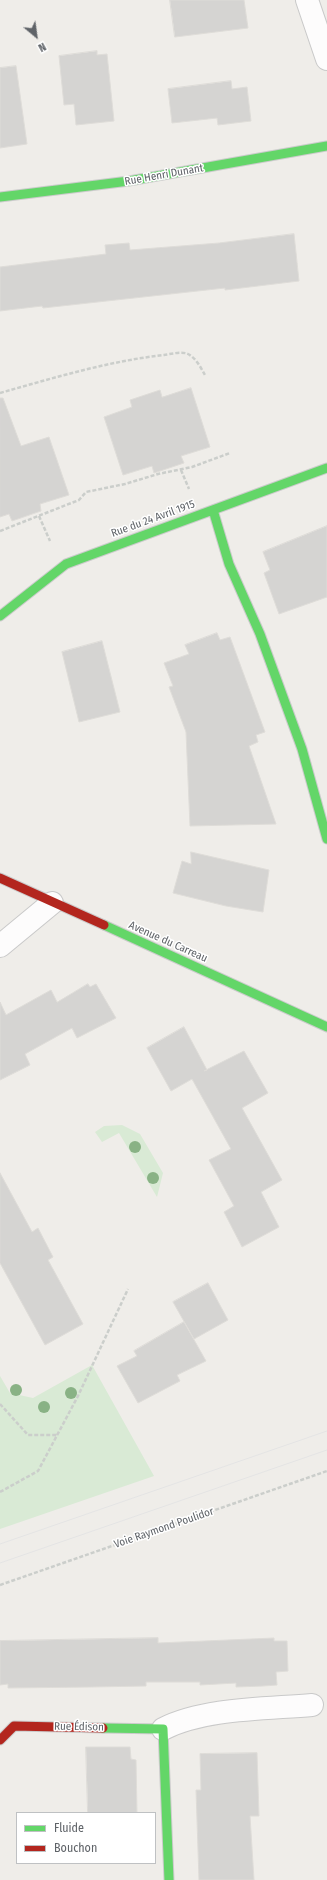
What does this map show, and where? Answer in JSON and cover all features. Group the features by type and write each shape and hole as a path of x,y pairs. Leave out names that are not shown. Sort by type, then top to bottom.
{"street":[{"path":"307,0 327,59"},
{"name":"Rue Henri Dunant","path":"0,197 129,181 327,146"},
{"name":"Rue du 24 Avril 1915","path":"0,616 66,564 327,468"},
{"path":"213,510 229,564 260,634 302,749 327,839"},
{"name":"Avenue du Carreau","path":"0,878 327,1027"},
{"path":"0,946 52,903"},
{"name":"Rue Édison","path":"0,1740 14,1726 163,1729 177,1722 206,1714 312,1705"},
{"path":"163,1729 169,1880"}],"path":[{"path":"0,393 104,364 180,353 188,354 194,359 206,375"},
{"path":"0,532 78,500 86,492 125,484 158,474 181,470 230,453"},
{"path":"181,470 190,491"},
{"path":"39,516 51,543"},
{"path":"0,1492 38,1471 78,1396 128,1289"},
{"path":"0,1404 28,1434 57,1434"},
{"name":"Voie Raymond Poulidor","path":"0,1585 327,1471"}],"green space":[{"path":"122,1125 140,1134 163,1173 157,1197 119,1133 102,1142 95,1132 104,1126"},
{"path":"92,1365 154,1476 0,1529 0,1376 10,1393 33,1398"}],"building":[{"path":"170,0 244,0 248,28 175,37"},
{"path":"97,51 97,55 107,54 114,121 76,125 74,104 64,105 59,56"},
{"path":"16,66 27,144 0,148 0,68"},
{"path":"231,81 232,89 247,87 251,121 218,125 217,118 172,123 168,89"},
{"path":"294,234 299,281 225,290 225,288 43,308 42,306 0,311 0,267 106,254 105,245 129,243 130,250 219,243"},
{"path":"191,388 210,447 181,456 184,463 154,473 152,466 123,475 104,417 132,407 130,400 160,390 162,397"},
{"path":"0,398 3,398 21,446 49,437 69,495 40,504 41,511 12,521 9,514 0,517"},
{"path":"327,526 327,597 279,614 264,573 270,570 263,552"},
{"path":"217,633 220,640 230,637 265,732 256,735 258,742 249,746 276,824 190,826 186,732 169,687 173,686 164,663 189,654 185,645"},
{"path":"102,641 120,712 79,722 62,652"},
{"path":"191,852 269,870 263,912 226,906 173,893 182,861 191,864"},
{"path":"88,984 90,987 96,984 116,1018 77,1038 72,1028 25,1054 30,1065 0,1080 0,1002 6,1015 51,990 57,1002"},
{"path":"184,1027 207,1070 244,1051 268,1093 242,1108 282,1180 261,1192 279,1227 242,1247 224,1212 234,1206 209,1160 231,1149 192,1079 171,1091 147,1048"},
{"path":"0,1173 32,1232 38,1228 53,1257 48,1260 83,1324 45,1345 0,1263"},
{"path":"208,1283 228,1320 194,1339 173,1302"},
{"path":"184,1322 206,1361 177,1375 180,1381 138,1403 117,1366 137,1356 134,1351"},
{"path":"158,1638 158,1643 274,1638 274,1641 287,1641 288,1671 276,1672 277,1685 263,1686 236,1687 236,1683 200,1685 200,1682 146,1682 146,1686 91,1687 8,1688 8,1684 0,1685 0,1641"},
{"path":"86,1747 130,1747 131,1759 136,1760 137,1812 88,1812"},
{"path":"257,1753 259,1816 250,1816 254,1880 199,1880 196,1790 201,1790 200,1754"}],"tram line":[{"path":"0,1544 327,1431"},
{"path":"0,1563 327,1450"}],"traffic: fast":[{"path":"0,197 129,181 327,146"},
{"path":"0,616 66,564 327,468"},
{"path":"213,510 229,564 260,634 302,749 327,839"},
{"path":"104,925 327,1027"},
{"path":"103,1728 163,1729 169,1880"}],"traffic: jam":[{"path":"0,878 104,925"},
{"path":"0,1740 14,1726 103,1728"}]}
